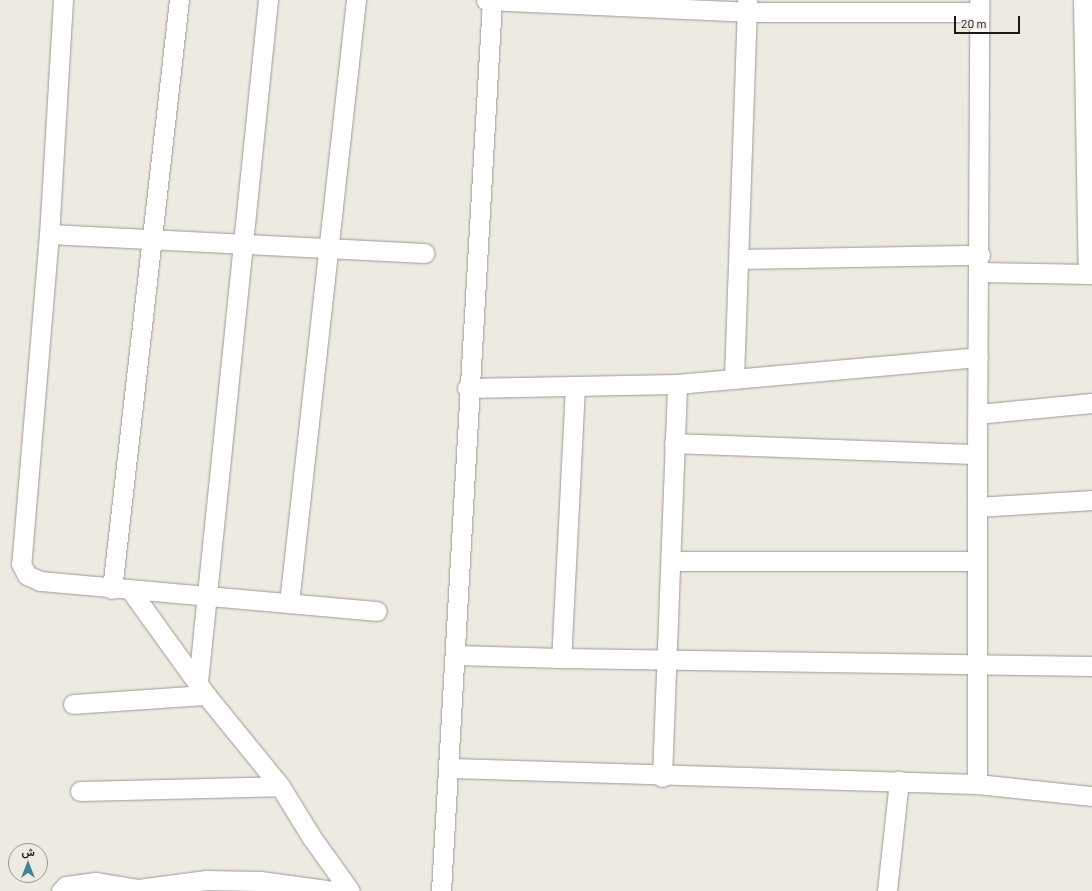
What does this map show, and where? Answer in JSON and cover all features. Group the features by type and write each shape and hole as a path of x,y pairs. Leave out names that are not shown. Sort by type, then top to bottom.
{"street":[{"path":"63,0 49,234 21,564 27,575 40,581 131,591 376,611"},
{"path":"112,589 179,0"},
{"path":"202,689 205,596 268,0"},
{"path":"289,603 356,0"},
{"path":"441,891 451,768 467,388 490,0 747,6 979,6 980,263 976,561 978,663 977,784"},
{"path":"739,259 980,263 1090,274 1083,0"},
{"path":"734,378 747,6"},
{"path":"49,234 242,246 328,248 425,253"},
{"path":"467,388 677,384 978,357"},
{"path":"662,777 672,561 674,443 677,384"},
{"path":"561,658 575,386"},
{"path":"978,414 1092,403"},
{"path":"674,443 977,454"},
{"path":"977,507 1092,500"},
{"path":"672,561 976,561"},
{"path":"131,591 202,689 280,786 312,838 350,891"},
{"path":"456,655 1092,666"},
{"path":"72,704 202,689"},
{"path":"451,768 662,777 899,781 977,784 1092,796"},
{"path":"887,891 899,781"},
{"path":"80,791 280,786"},
{"path":"61,891 66,886 96,882 138,889 206,880 260,881 335,891"}]}
